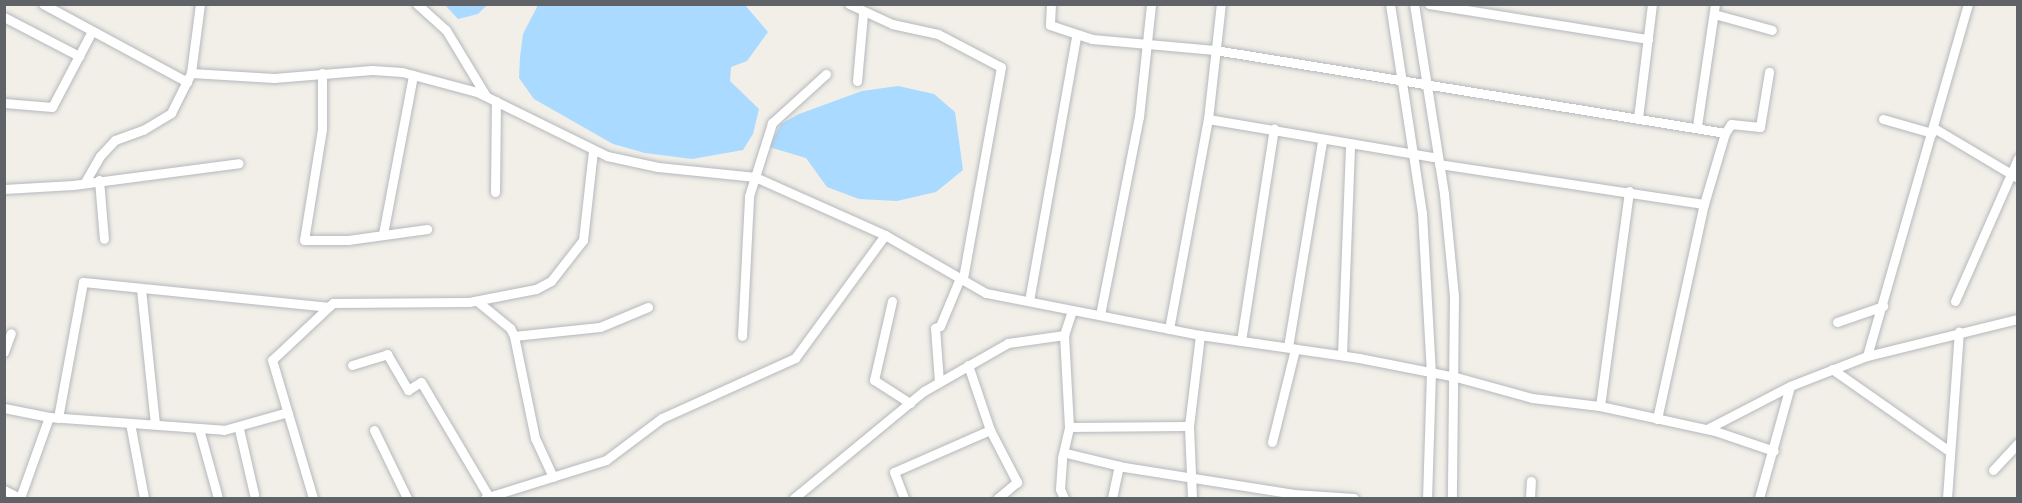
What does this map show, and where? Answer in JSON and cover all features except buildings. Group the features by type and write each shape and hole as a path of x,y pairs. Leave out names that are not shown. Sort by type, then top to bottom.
{"street":[{"path":"85,182 100,156 115,140 143,130 171,113 189,77 200,4"},
{"path":"417,4 446,30 486,96"},
{"path":"849,4 863,14 938,34 1002,66 962,279 940,326 935,328 939,382"},
{"path":"1051,4 1050,25 1076,36 1215,50 1697,126 1725,133"},
{"path":"1100,315 1139,117 1150,4"},
{"path":"1170,329 1208,119 1221,4"},
{"path":"1390,4 1422,213 1431,372 1427,498"},
{"path":"1414,4 1439,161 1454,296 1456,377 1452,498"},
{"path":"1428,4 1648,39"},
{"path":"1638,118 1652,4"},
{"path":"1867,356 1968,4"},
{"path":"47,5 92,31 189,77 274,78 372,70 413,75 486,96 594,152 658,167 755,177 885,235 986,293 1200,335 1342,355 1456,377 1532,398 1600,406 1707,429 1774,451"},
{"path":"1697,126 1714,9 1772,30"},
{"path":"857,81 863,14"},
{"path":"4,17 79,57"},
{"path":"4,103 52,107 92,31"},
{"path":"1029,301 1076,36"},
{"path":"1657,419 1704,204 1725,133 1731,124 1760,127 1769,72"},
{"path":"322,74 322,129 302,237 327,242 427,229"},
{"path":"742,336 749,196 755,177 776,116 826,74"},
{"path":"383,234 413,75"},
{"path":"495,101 495,192"},
{"path":"1208,119 1274,129 1322,141 1414,153 1439,161 1557,184 1629,191 1704,204"},
{"path":"1883,119 1933,131 2014,176"},
{"path":"1241,341 1274,129"},
{"path":"1272,442 1291,348 1322,141"},
{"path":"1342,355 1350,145"},
{"path":"313,498 272,360 333,303 392,300 477,301 536,289 561,271 583,240 594,152"},
{"path":"1955,301 2014,176 2018,158"},
{"path":"4,189 85,182 239,163"},
{"path":"99,180 104,239"},
{"path":"1600,406 1629,191"},
{"path":"352,365 387,354 408,390 421,382 487,498 606,460 662,418 795,358 885,235"},
{"path":"4,490 20,498 53,418 82,282 328,307"},
{"path":"141,289 155,424"},
{"path":"477,301 510,328 514,336 535,438 553,477"},
{"path":"892,301 874,380 910,403"},
{"path":"1837,322 1883,306"},
{"path":"514,336 600,327 648,307"},
{"path":"1064,498 1060,489 1062,458 1066,453 1069,428 1064,335 1072,310"},
{"path":"1707,429 1790,386 1867,356 1959,331 2018,319"},
{"path":"1947,498 1959,331"},
{"path":"4,352 11,333"},
{"path":"799,497 910,403 939,382 1008,343 1064,335"},
{"path":"1192,498 1190,426 1200,335"},
{"path":"968,365 990,430 1017,482 998,498"},
{"path":"1832,369 1949,451"},
{"path":"1759,498 1774,451 1790,386"},
{"path":"4,408 53,418 199,429 238,429 288,412"},
{"path":"130,423 144,498"},
{"path":"1069,428 1190,426"},
{"path":"199,429 218,498"},
{"path":"238,429 255,494"},
{"path":"374,430 407,498"},
{"path":"904,498 894,472 990,430"},
{"path":"1993,470 2018,443"},
{"path":"1066,453 1119,466 1318,497 1354,498"},
{"path":"1112,498 1119,466"},
{"path":"1530,498 1531,481"}],"water":[{"path":"445,5 487,5 478,14 458,19"},
{"path":"538,5 745,5 768,32 747,61 731,67 730,81 759,109 753,134 743,150 692,159 645,153 613,144 534,99 519,78 523,34"},
{"path":"898,86 934,94 955,112 963,170 936,192 897,201 859,199 827,187 806,158 769,147 781,124 799,114 862,91"}]}
